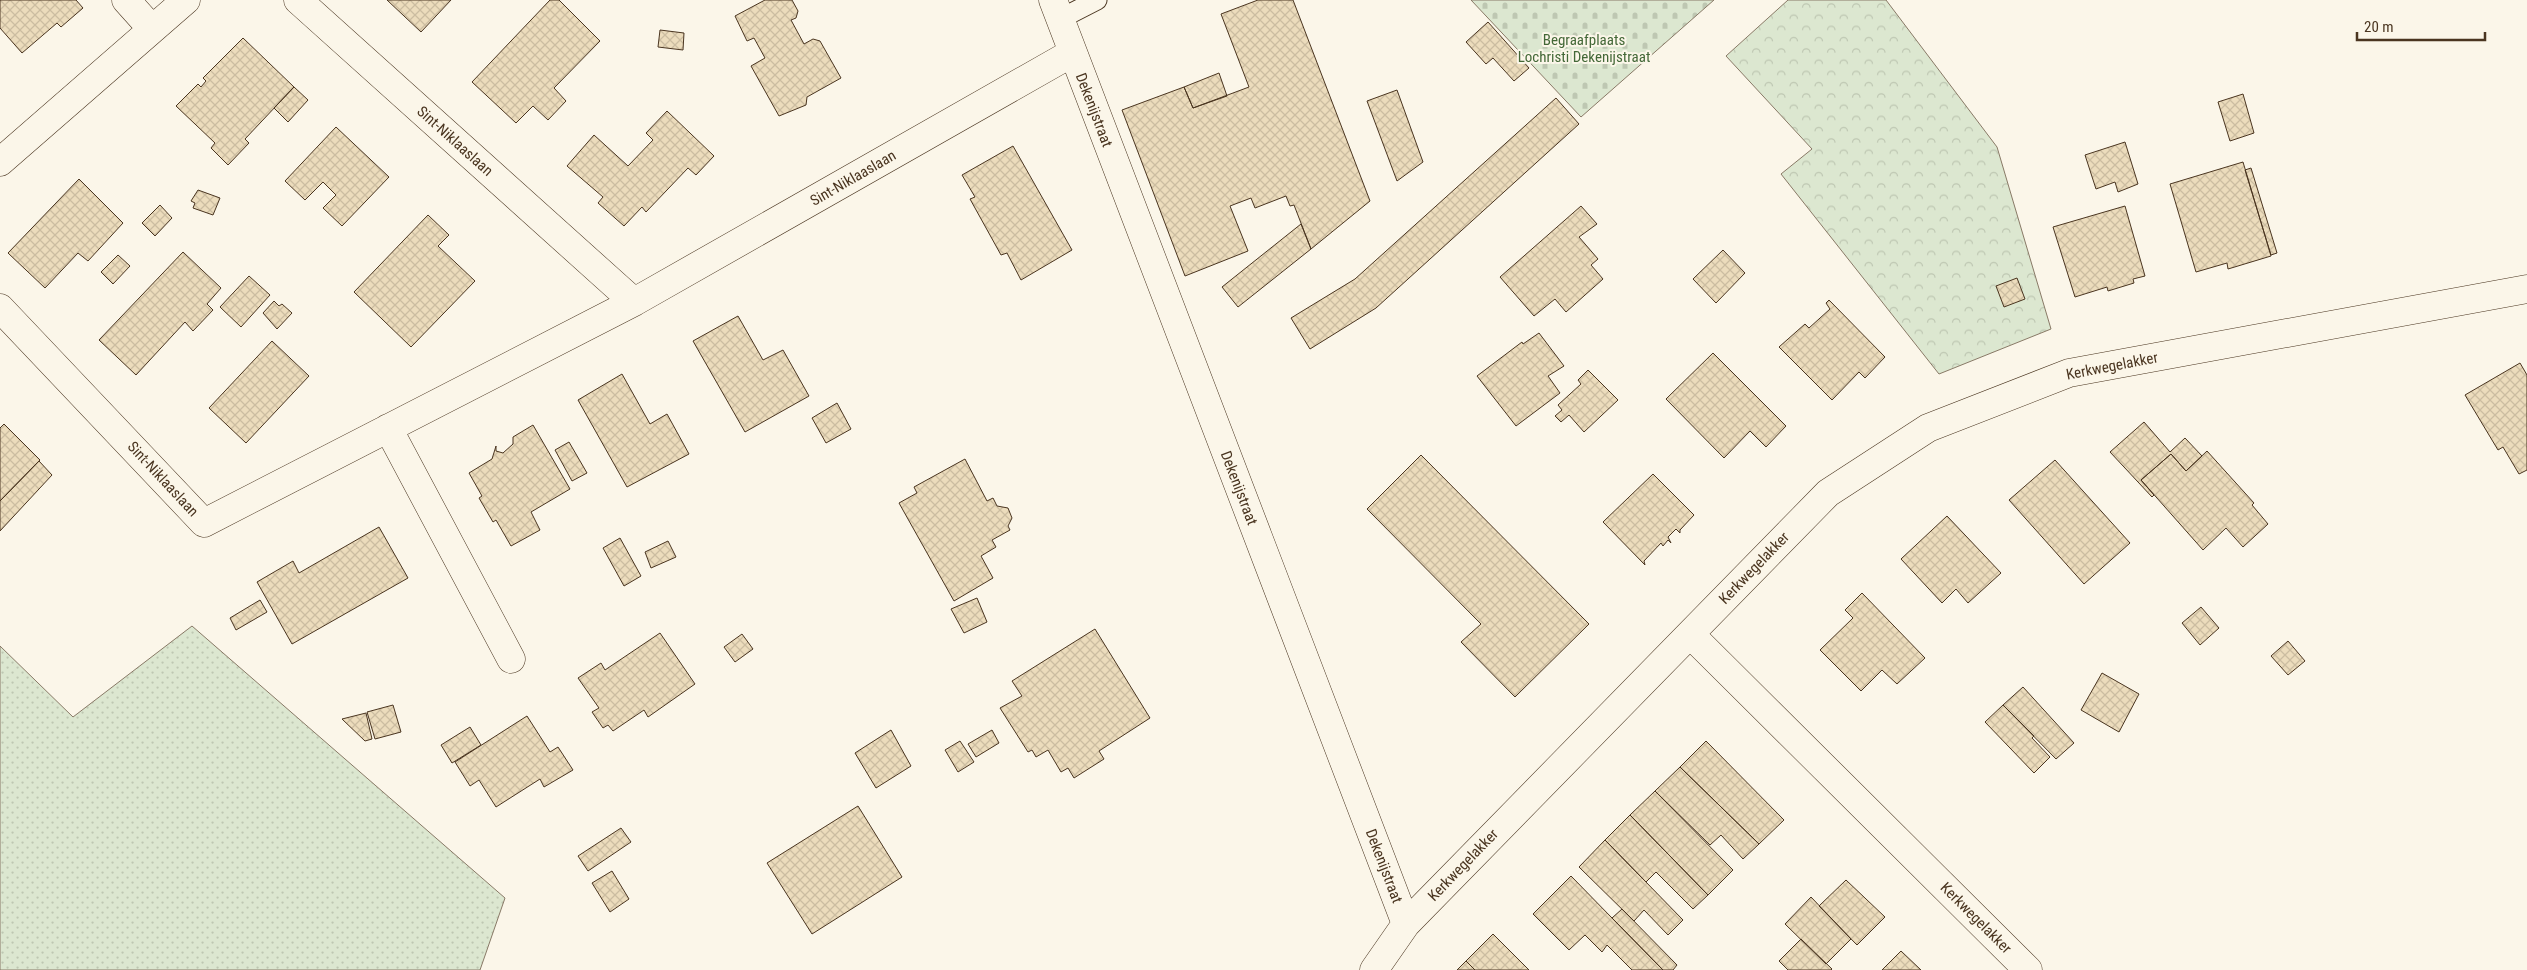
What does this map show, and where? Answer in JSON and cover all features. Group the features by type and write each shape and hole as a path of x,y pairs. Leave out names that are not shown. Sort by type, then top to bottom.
{"street":[{"path":"126,0 152,29"},
{"path":"0,162 186,0"},
{"name":"Sint-Niklaaslaan","path":"298,0 634,302"},
{"name":"Dekenijstraat","path":"1056,10 1406,924"},
{"name":"Sint-Niklaaslaan","path":"0,308 204,523 634,302 1072,53"},
{"name":"Kerkwegelakker","path":"1406,924 1828,492 1928,428 2069,372 2527,289"},
{"path":"388,428 511,659"},
{"name":"Kerkwegelakker","path":"1690,634 2028,970"},
{"path":"1374,970 1406,924"}],"lane":[{"path":"1056,10 1097,0"}],"green space":[{"name":"Begraafplaats Lochristi Dekenijstraat","path":"1471,0 1714,0 1581,117"},
{"path":"1788,0 1886,0 1997,147 2051,329 1939,374 1781,174 1812,149 1726,56"},
{"path":"192,626 505,898 480,970 0,970 0,646 73,717"}],"building":[{"path":"0,0 76,0 83,8 61,27 57,23 22,53 0,28"},
{"path":"387,0 451,0 421,32"},
{"path":"550,0 559,0 600,41 554,88 566,101 548,120 533,106 516,123 472,82"},
{"path":"765,0 792,0 798,11 796,18 791,20 804,44 813,39 820,41 841,78 807,97 806,105 779,116 751,66 765,58 754,38 747,41 735,16"},
{"path":"1258,0 1293,0 1370,201 1311,249 1294,205 1290,206 1286,196 1255,208 1251,198 1230,206 1248,251 1185,276 1122,110 1184,87 1193,108 1249,87 1221,14"},
{"path":"1488,22 1529,68 1514,81 1493,58 1486,64 1466,42"},
{"path":"660,30 684,33 683,50 658,47"},
{"path":"243,38 294,87 245,139 249,143 228,165 211,148 215,143 176,106 198,84 201,87 206,81 203,78"},
{"path":"1219,73 1227,96 1193,108 1184,87"},
{"path":"294,87 308,100 288,122 274,108"},
{"path":"1397,90 1423,162 1397,181 1367,101"},
{"path":"2243,94 2254,133 2230,141 2218,102"},
{"path":"1556,98 1579,124 1376,308 1310,349 1291,318 1355,279"},
{"path":"667,111 714,156 696,175 688,168 646,212 642,207 624,226 598,203 603,197 567,166 594,135 628,166 653,140 646,133"},
{"path":"336,127 389,177 342,226 323,208 336,195 323,182 305,200 285,181"},
{"path":"2125,142 2138,184 2118,192 2115,182 2096,189 2085,155"},
{"path":"1013,146 1072,250 1021,280 1007,253 1001,255 970,199 975,197 962,175"},
{"path":"2243,162 2271,256 2228,269 2227,263 2196,272 2170,184"},
{"path":"2251,168 2277,253 2271,255 2245,170"},
{"path":"79,179 123,223 88,261 78,253 45,288 8,253"},
{"path":"198,190 220,198 213,215 193,208 195,203 191,201"},
{"path":"160,205 172,218 155,236 142,223"},
{"path":"1581,206 1597,224 1579,237 1598,259 1591,265 1603,279 1566,312 1555,299 1534,316 1500,277"},
{"path":"2125,206 2145,276 2133,279 2134,283 2108,291 2107,287 2075,297 2053,227"},
{"path":"428,215 449,235 438,246 475,281 411,347 354,292"},
{"path":"1301,224 1311,249 1238,307 1222,287"},
{"path":"1723,250 1745,273 1716,303 1693,279"},
{"path":"183,252 221,288 207,304 213,310 193,331 185,322 136,375 99,340"},
{"path":"118,255 130,266 113,284 101,272"},
{"path":"249,276 270,295 241,327 220,307"},
{"path":"2017,278 2025,299 2004,307 1996,286"},
{"path":"1829,300 1885,357 1865,378 1859,372 1832,400 1779,347 1805,324 1809,328 1830,309 1826,303"},
{"path":"274,301 279,306 282,304 292,313 277,329 263,313"},
{"path":"738,316 763,360 783,350 809,396 745,432 693,341"},
{"path":"1539,333 1564,366 1548,376 1560,393 1516,426 1477,376 1522,342 1523,344"},
{"path":"272,341 309,376 246,443 209,408"},
{"path":"1713,353 1786,426 1766,447 1750,431 1724,458 1666,399"},
{"path":"2520,363 2527,375 2527,470 2519,474 2503,447 2498,450 2465,395"},
{"path":"1588,370 1618,400 1584,432 1569,415 1561,422 1555,416 1562,410 1558,405 1581,384 1578,380"},
{"path":"622,374 650,424 667,414 689,454 627,487 578,400"},
{"path":"837,403 851,429 826,443 812,418"},
{"path":"2144,422 2170,452 2185,438 2202,456 2186,471 2171,454 2141,480 2154,495 2152,497 2110,452"},
{"path":"4,424 40,460 0,501 0,428"},
{"path":"533,425 570,489 531,512 540,530 511,546 496,520 493,522 479,498 482,496 469,473 492,459 496,446 496,451 503,453 513,444 513,437"},
{"path":"569,442 587,473 572,481 555,450"},
{"path":"2207,451 2254,503 2252,505 2268,524 2243,547 2226,528 2203,550 2141,480 2171,454 2186,471"},
{"path":"1421,455 1589,624 1515,697 1461,642 1481,624 1367,509"},
{"path":"965,459 987,501 993,498 997,506 1008,508 1012,518 1008,526 1010,530 992,540 996,547 981,556 993,578 954,601 899,503 917,493 914,487"},
{"path":"2055,460 2130,543 2084,584 2009,500"},
{"path":"39,461 52,475 0,531 0,501"},
{"path":"1653,474 1694,515 1680,530 1680,533 1676,529 1668,537 1671,543 1668,540 1663,546 1661,543 1644,561 1645,565 1603,522"},
{"path":"1947,516 2001,573 1968,603 1956,589 1942,603 1901,559"},
{"path":"379,527 408,578 292,644 257,582 293,561 299,573"},
{"path":"620,538 641,576 624,586 603,548"},
{"path":"668,541 676,557 651,568 645,552"},
{"path":"1862,593 1925,658 1897,684 1882,670 1861,691 1820,650 1853,618 1845,610"},
{"path":"977,598 987,622 964,633 951,609"},
{"path":"260,600 267,612 236,630 230,618"},
{"path":"2201,607 2219,628 2200,645 2182,623"},
{"path":"1095,629 1150,718 1099,751 1104,759 1074,778 1068,768 1061,772 1048,750 1036,757 1032,750 1028,752 1000,708 1022,696 1012,681"},
{"path":"660,633 695,684 648,717 644,710 613,731 608,725 603,728 592,712 599,708 578,678 601,663 605,670"},
{"path":"742,634 753,649 735,662 724,647"},
{"path":"2288,641 2305,661 2288,675 2271,656"},
{"path":"2102,673 2139,694 2119,732 2081,710"},
{"path":"2023,687 2074,743 2056,759 2003,705"},
{"path":"393,705 401,732 375,739 367,712"},
{"path":"2003,705 2034,736 2032,738 2050,757 2034,773 1985,722"},
{"path":"366,713 372,739 365,741 342,719"},
{"path":"527,716 550,752 558,747 573,770 544,787 540,779 496,807 479,780 470,786 455,762"},
{"path":"470,727 481,745 452,763 441,745"},
{"path":"891,730 911,766 876,788 855,753"},
{"path":"992,730 999,743 976,757 968,744"},
{"path":"960,741 974,762 958,772 945,750"},
{"path":"1706,741 1784,820 1759,844 1680,767"},
{"path":"1680,767 1759,844 1743,859 1721,835 1710,845 1655,791"},
{"path":"1655,791 1733,870 1708,895 1630,815"},
{"path":"858,806 902,877 812,934 767,863"},
{"path":"1630,815 1708,895 1693,909 1656,872 1646,882 1605,840"},
{"path":"621,828 631,842 588,871 578,856"},
{"path":"1605,840 1683,920 1668,935 1644,910 1634,921 1579,867"},
{"path":"612,871 629,899 610,912 592,883"},
{"path":"1571,876 1663,970 1632,970 1607,945 1602,952 1585,935 1569,950 1533,914"},
{"path":"1846,880 1885,917 1857,945 1819,906"},
{"path":"1811,897 1851,939 1826,964 1785,924"},
{"path":"1622,909 1677,965 1673,970 1663,970 1612,918"},
{"path":"1493,934 1529,970 1475,970 1466,961"},
{"path":"1801,939 1831,970 1788,970 1779,961"},
{"path":"1901,951 1921,970 1882,970"},
{"path":"1466,961 1475,970 1457,970"}]}
